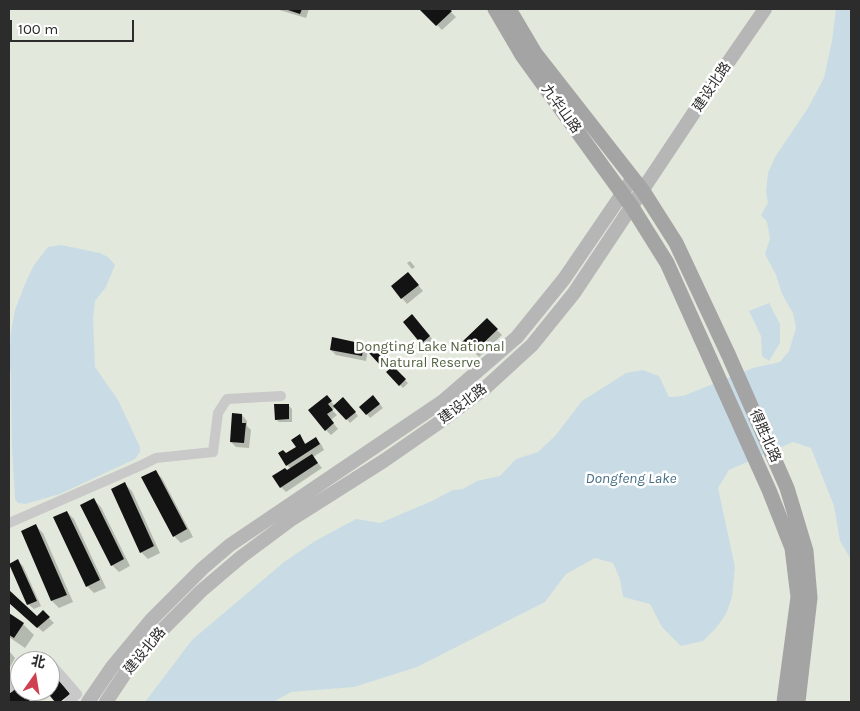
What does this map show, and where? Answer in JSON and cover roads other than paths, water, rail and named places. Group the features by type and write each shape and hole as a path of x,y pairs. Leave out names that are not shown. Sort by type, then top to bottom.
{"main road":[{"name":"九华山路","path":"495,9 522,55 632,207"},
{"name":"九华山路","path":"509,9 536,53 643,191"},
{"name":"建设北路","path":"106,702 128,669 149,643 201,591 241,557 292,519 385,460 451,414 484,389 532,345 574,293 765,9"},
{"path":"88,702 112,667 150,620 230,544 443,401 517,337 564,279 633,178"},
{"name":"得胜北路","path":"643,191 676,243 730,356 787,488 806,551 810,598 798,702"},
{"name":"得胜北路","path":"632,207 667,263 769,490 792,548 798,597 784,702"}],"street":[{"path":"9,524 142,466 156,458 213,452 218,413 227,399 281,396"},
{"path":"60,674 77,694 69,702"}],"water":[{"name":"Dongfeng Lake","path":"836,9 851,9 851,559 840,541 834,506 811,448 793,442 729,470 718,488 735,567 732,597 726,614 703,641 681,646 662,627 650,604 623,597 620,579 613,563 595,558 566,574 545,602 417,667 354,687 291,692 273,702 145,702 192,640 284,562 315,541 356,519 380,523 453,490 463,489 477,481 500,476 516,459 538,452 555,436 582,401 626,373 643,370 659,376 669,397 683,396 753,368 780,362 789,351 796,328 793,313 782,294 776,275 765,254 770,239 767,222 761,215 768,203 766,192 768,173 775,157 808,108 824,78 832,41"},
{"path":"61,245 100,253 108,257 115,265 106,287 95,301 93,318 95,367 118,400 140,447 140,452 135,459 60,494 25,504 18,503 15,499 12,448 9,359 11,332 15,310 34,265 48,247"},
{"path":"769,303 780,324 780,343 769,361 762,356 761,336 749,311"}],"park label":[{"name":"Dongting Lake National Natural Reserve","path":"430,356"}]}
